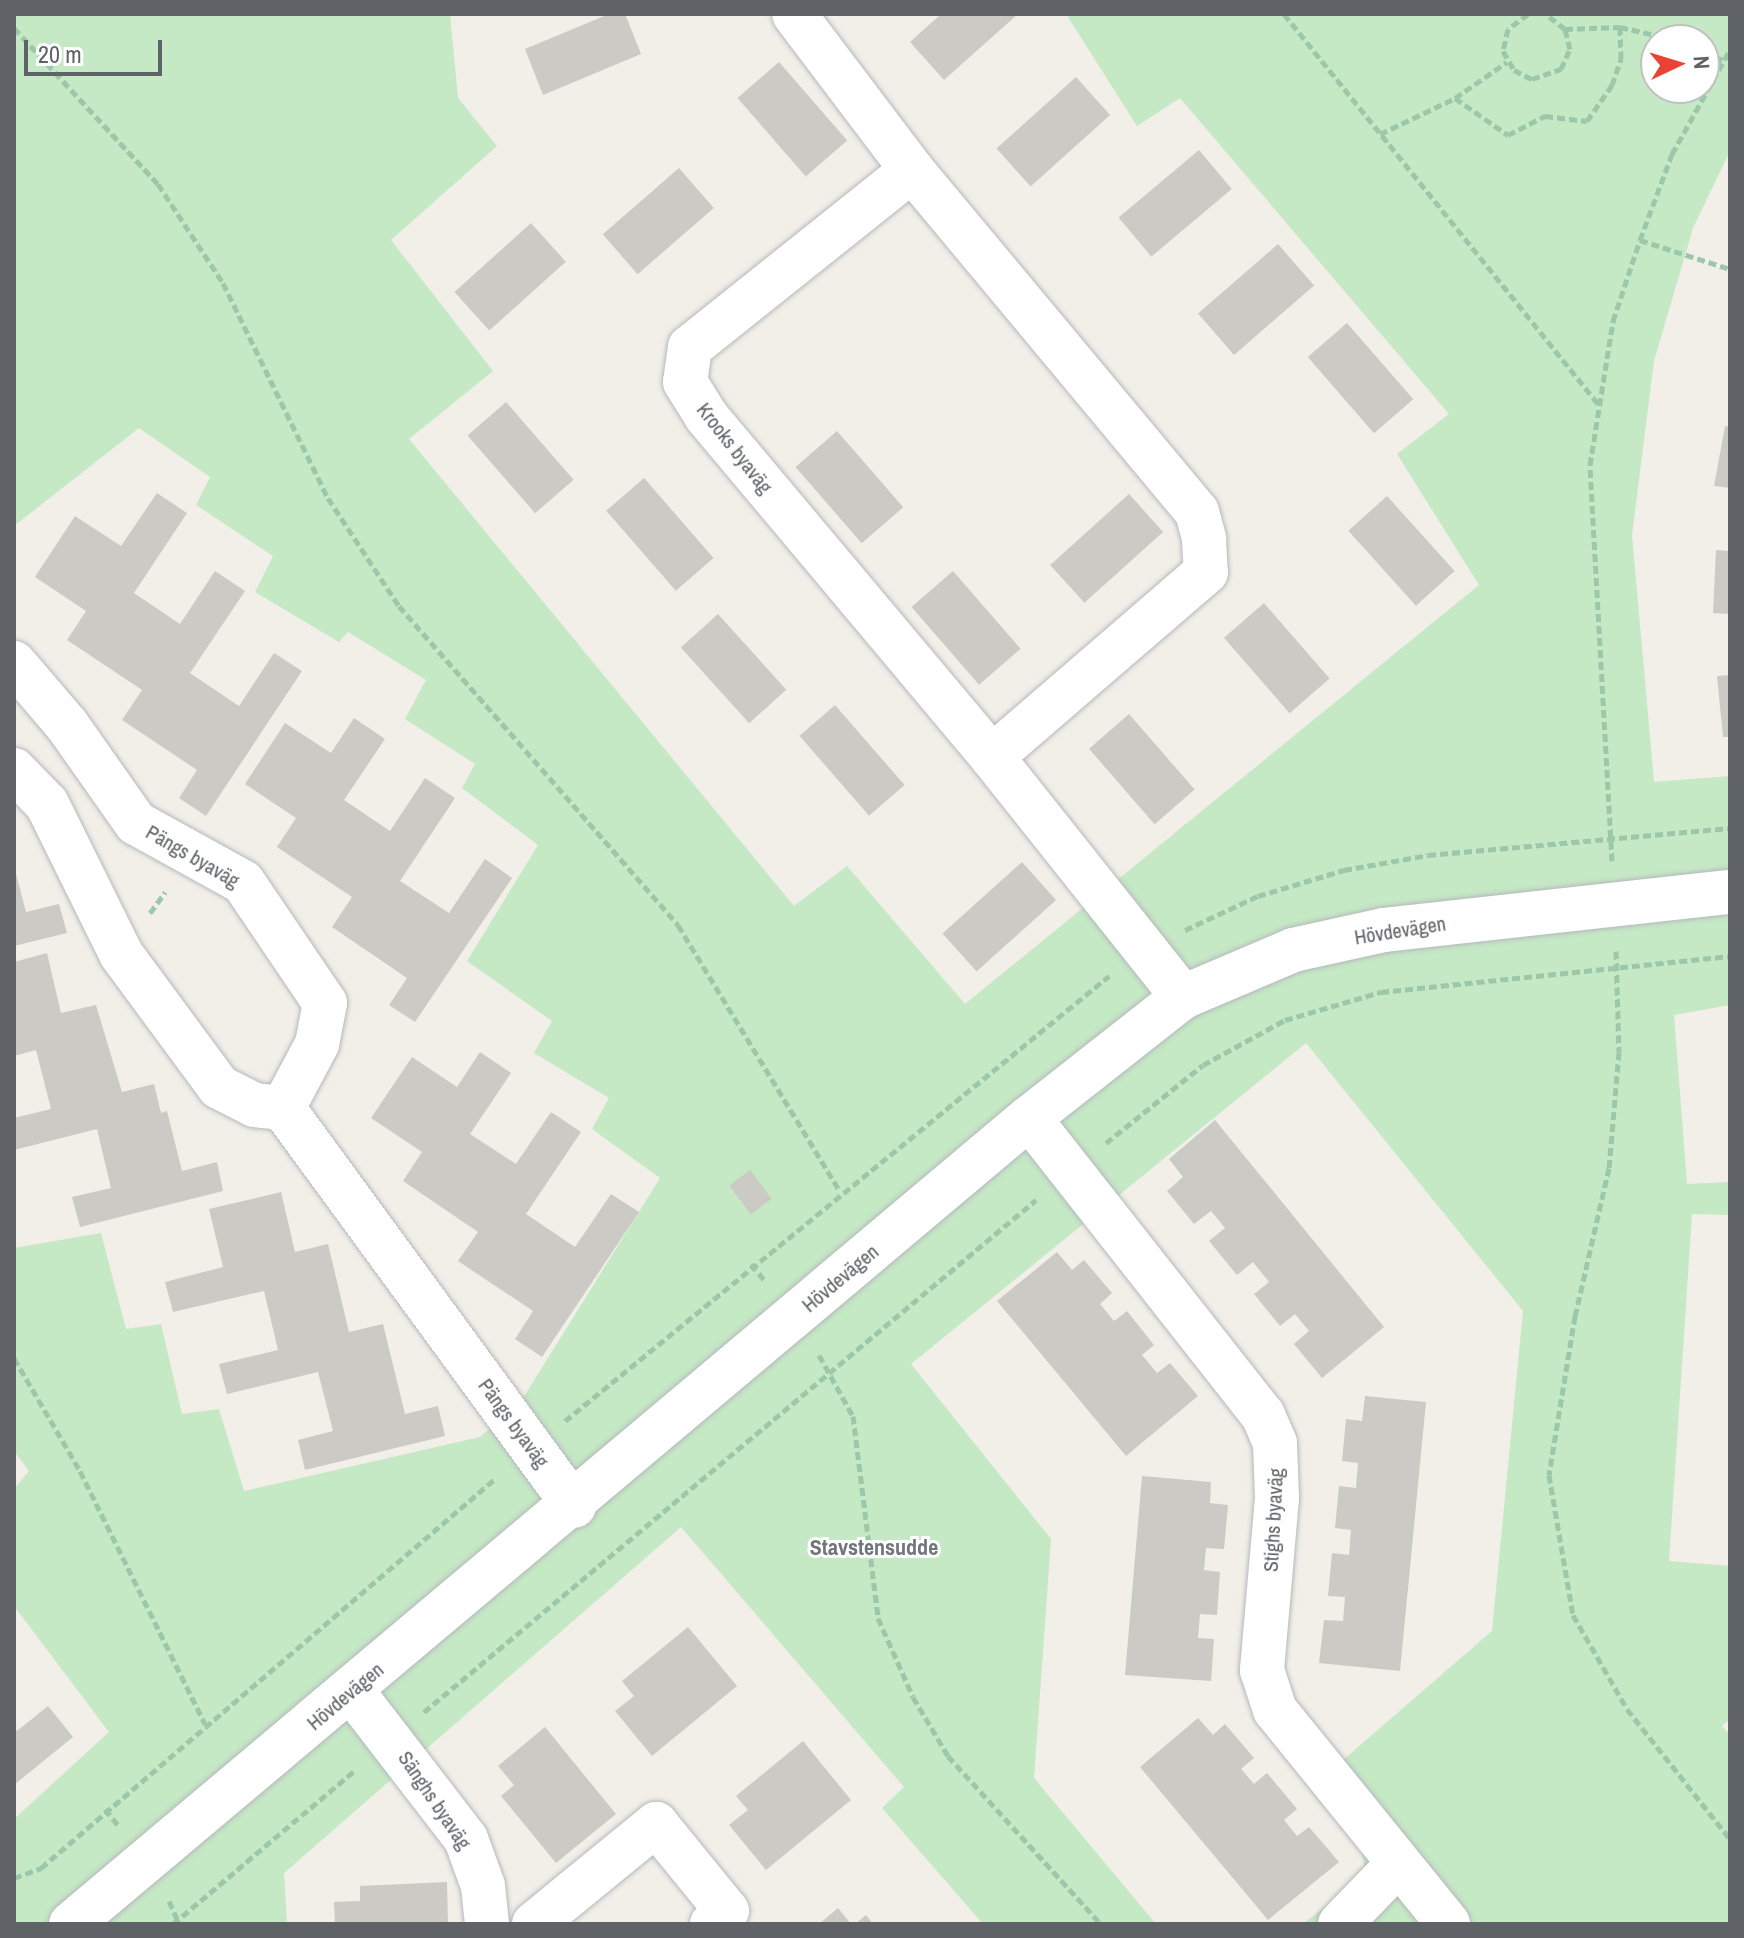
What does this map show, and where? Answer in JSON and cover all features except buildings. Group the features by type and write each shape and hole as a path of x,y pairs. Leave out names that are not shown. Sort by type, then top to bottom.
{"street":[{"path":"794,14 912,170 1197,512 1204,539 1206,572 992,757"},
{"name":"Krooks byaväg","path":"912,170 690,347 685,382 706,416 992,757 1183,997"},
{"name":"Pängs byaväg","path":"14,663 67,725 136,823 243,882 325,1003 317,1044 283,1108 574,1506"},
{"path":"14,770 47,804 121,954 219,1087 254,1105 283,1108"},
{"name":"Hövdevägen","path":"71,1924 574,1506 1029,1118 1183,997 1309,946 1384,930 1615,902 1730,892"},
{"name":"Stighs byaväg","path":"1029,1118 1263,1415 1275,1443 1277,1498 1262,1670 1275,1710 1397,1865 1448,1924"},
{"name":"Sänghs byaväg","path":"352,1691 466,1839 483,1886 487,1924"},
{"path":"534,1924 656,1824 727,1911 712,1924"},
{"path":"1340,1924 1397,1865"}],"path":[{"path":"1284,14 1599,405"},
{"path":"1528,14 1508,29 1503,40 1507,62 1532,79 1553,75 1567,59 1565,29"},
{"path":"1546,14 1565,29 1620,27 1640,32"},
{"path":"1455,98 1508,135 1545,116 1587,121 1612,85 1621,59 1620,27"},
{"path":"14,28 158,184 223,283 328,498 399,606 678,925 840,1192"},
{"path":"1730,50 1672,154 1640,240 1613,321 1590,465 1615,902 1619,1052 1609,1168 1575,1316 1549,1475 1573,1615 1627,1709 1730,1839"},
{"path":"1380,134 1455,98 1507,62"},
{"path":"1640,240 1730,269"},
{"path":"121,954 191,855"},
{"path":"173,1924 831,1371 1203,1065 1285,1020 1381,992 1730,956"},
{"path":"751,1264 794,1317 831,1371 853,1416 878,1618 913,1697 948,1756 1101,1924"},
{"path":"14,1358 80,1471 205,1724"}],"green space":[{"path":"14,14 450,14 458,98 497,146 391,240 493,371 409,439 794,906 847,866 965,1004 1479,585 1397,454 1449,414 1180,98 1137,126 1066,14 1730,14 1730,151 1693,228 1654,361 1632,535 1654,782 1730,776 1730,1005 1674,1015 1687,1184 1730,1182 1730,1215 1692,1214 1669,1561 1730,1566 1730,1719 1722,1726 1730,1735 1730,1924 1303,1924 1366,1874 1343,1760 1492,1631 1523,1311 1306,1043 911,1364 1051,1539 1034,1778 1156,1924 983,1924 882,1808 904,1787 681,1527 284,1873 287,1924 14,1924 14,1819 109,1732 14,1606 14,1489 29,1471 14,1451 14,1248 101,1233 126,1329 161,1324 182,1414 219,1409 244,1491 480,1437 520,1403 660,1178 592,1129 609,1098 534,1053 552,1021 467,961 538,845 462,788 475,764 405,719 426,680 348,632 339,642 255,592 273,556 196,505 210,477 139,428 14,526"}],"district":[{"name":"Stavstensudde","path":"874,1548"}]}
